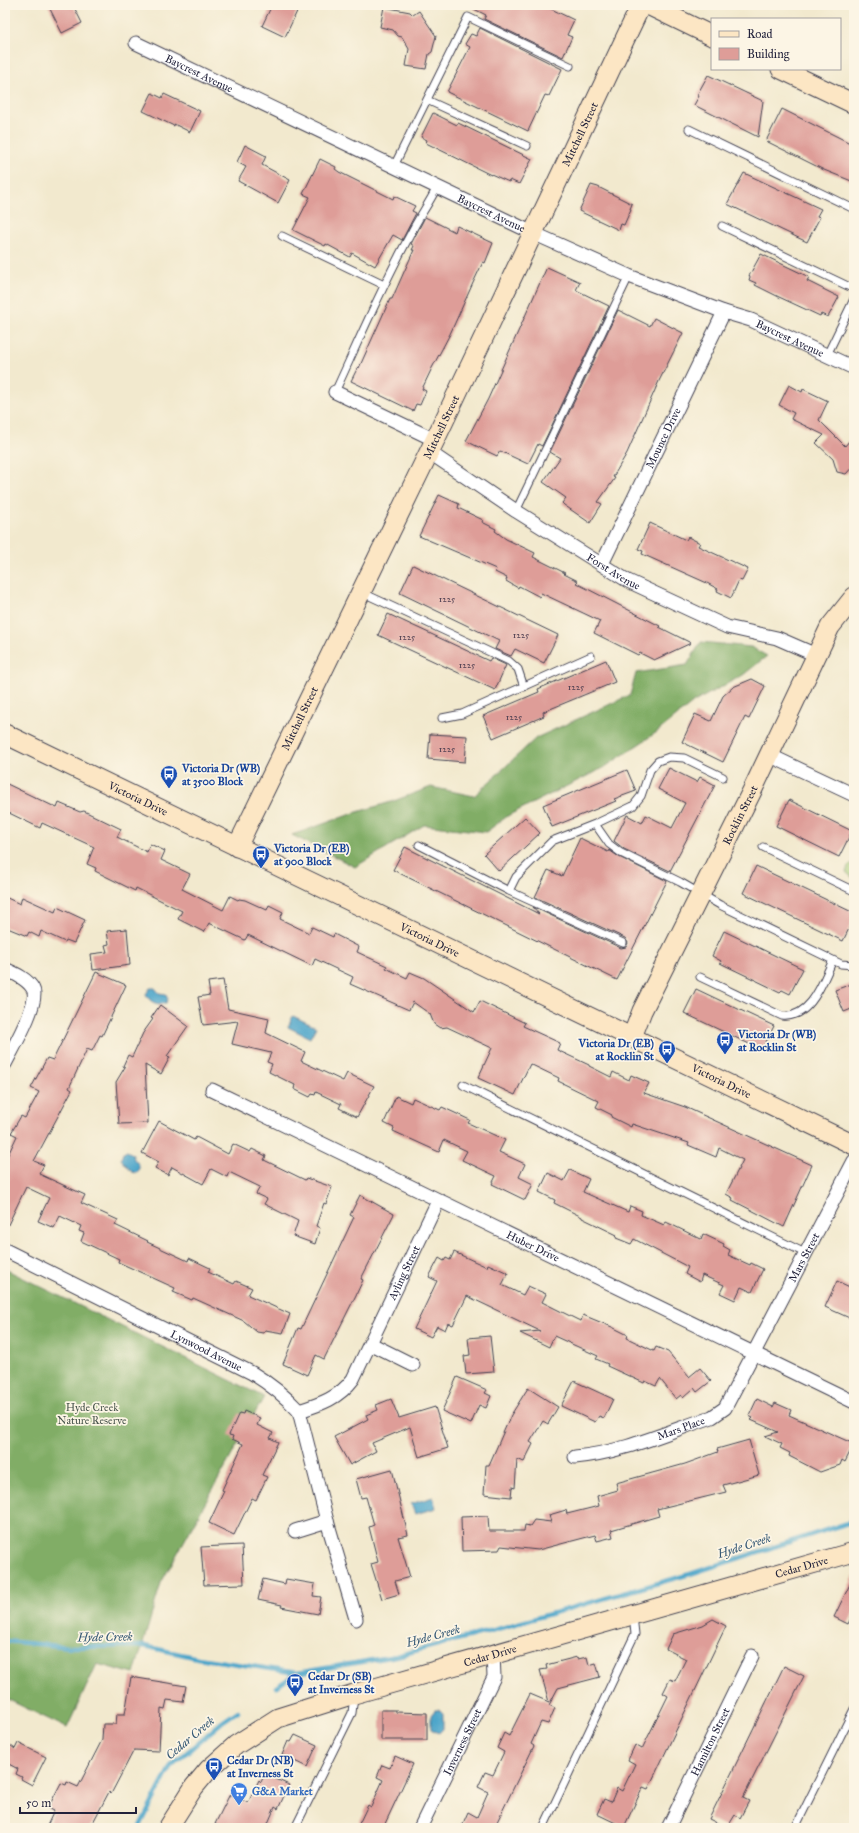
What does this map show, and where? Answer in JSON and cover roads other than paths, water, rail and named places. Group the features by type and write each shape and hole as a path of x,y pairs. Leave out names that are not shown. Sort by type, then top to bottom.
{"street":[{"name":"Mitchell Street","path":"238,846 432,446 641,5"},
{"path":"648,5 711,36"},
{"name":"Baycrest Avenue","path":"136,43 533,233 629,276 724,312 751,320 854,368"},
{"path":"783,70 854,104"},
{"name":"Mounce Drive","path":"602,564 724,312"},
{"name":"Forst Avenue","path":"335,392 432,446 516,511 628,581 727,627 778,638 816,655"},
{"name":"Rocklin Street","path":"632,1037 642,1011 830,627 854,597"},
{"name":"Victoria Drive","path":"5,734 854,1145"},
{"path":"769,754 854,795"},
{"path":"5,969 30,984 34,989 35,995 30,1011 5,1064"},
{"name":"Huber Drive","path":"212,1090 854,1402"},
{"name":"Mars Street","path":"754,1354 854,1161"},
{"name":"Ayling Street","path":"299,1411 327,1402 343,1390 353,1378 371,1344 438,1201"},
{"name":"Lynwood Avenue","path":"5,1250 252,1373 277,1389 299,1411"},
{"path":"371,1344 414,1364"},
{"name":"Mars Place","path":"575,1457 596,1455 615,1450 717,1414 728,1405 754,1354"},
{"path":"299,1411 327,1521 356,1619"},
{"path":"295,1531 327,1521"},
{"name":"Cedar Drive","path":"168,1828 194,1787 209,1769 236,1745 278,1718 354,1694 854,1552"},
{"name":"Inverness Street","path":"420,1828 494,1677 493,1654"},
{"name":"Hamilton Street","path":"668,1828 752,1656"}],"lane":[{"path":"394,166 468,17 570,66"},
{"path":"427,100 527,146"},
{"path":"689,129 854,209"},
{"path":"335,392 384,285 437,187"},
{"path":"722,226 854,289"},
{"path":"282,236 384,285"},
{"path":"516,511 629,276"},
{"path":"827,355 854,299"},
{"path":"361,592 509,661 518,669 524,687"},
{"path":"442,718 462,714 591,656"},
{"path":"509,891 516,877 552,841 595,824 633,806 641,796 650,770 658,761 664,758 676,756 684,758 723,777"},
{"path":"595,824 615,850 700,893 720,905 841,964 854,965"},
{"path":"419,845 509,891 623,943"},
{"path":"763,847 854,891"},
{"path":"700,977 787,1017 799,1013 812,1002 833,960"},
{"path":"463,1085 807,1254"},
{"path":"543,1828 635,1634 632,1616"},
{"path":"295,1828 352,1713 354,1694"},
{"path":"795,1828 854,1710"}],"water":[{"path":"150,988 155,988 159,993 166,994 168,999 166,1003 157,1004 149,999 146,994"},
{"path":"293,1016 316,1027 310,1038 288,1027"},
{"path":"127,1151 133,1155 134,1159 139,1165 139,1170 137,1173 132,1172 121,1159 123,1153"},
{"path":"433,1497 436,1508 415,1514 411,1504"},
{"path":"435,1710 439,1710 443,1714 443,1729 439,1733 431,1729 431,1715"}],"waterway":[{"name":"Hyde Creek","path":"5,1641 71,1647 144,1646 198,1658 297,1673 396,1656 494,1630 690,1574 854,1521"},
{"name":"Cedar Creek","path":"276,1687 297,1673"},
{"name":"Cedar Creek","path":"139,1828 171,1766 222,1722 238,1711"}],"place":[{"name":"Victoria Dr (WB) at 3500 Block","path":"169,789"},
{"name":"Victoria Dr (EB) at 900 Block","path":"261,869"},
{"name":"Victoria Dr (WB) at Rocklin St","path":"725,1055"},
{"name":"Victoria Dr (EB) at Rocklin St","path":"667,1064"},
{"name":"Cedar Dr (SB) at Inverness St","path":"295,1697"},
{"name":"Cedar Dr (NB) at Inverness St","path":"214,1781"},
{"name":"G&A Market","path":"239,1806"}],"park label":[{"name":"Hyde Creek Nature Reserve","path":"92,1413"}]}
